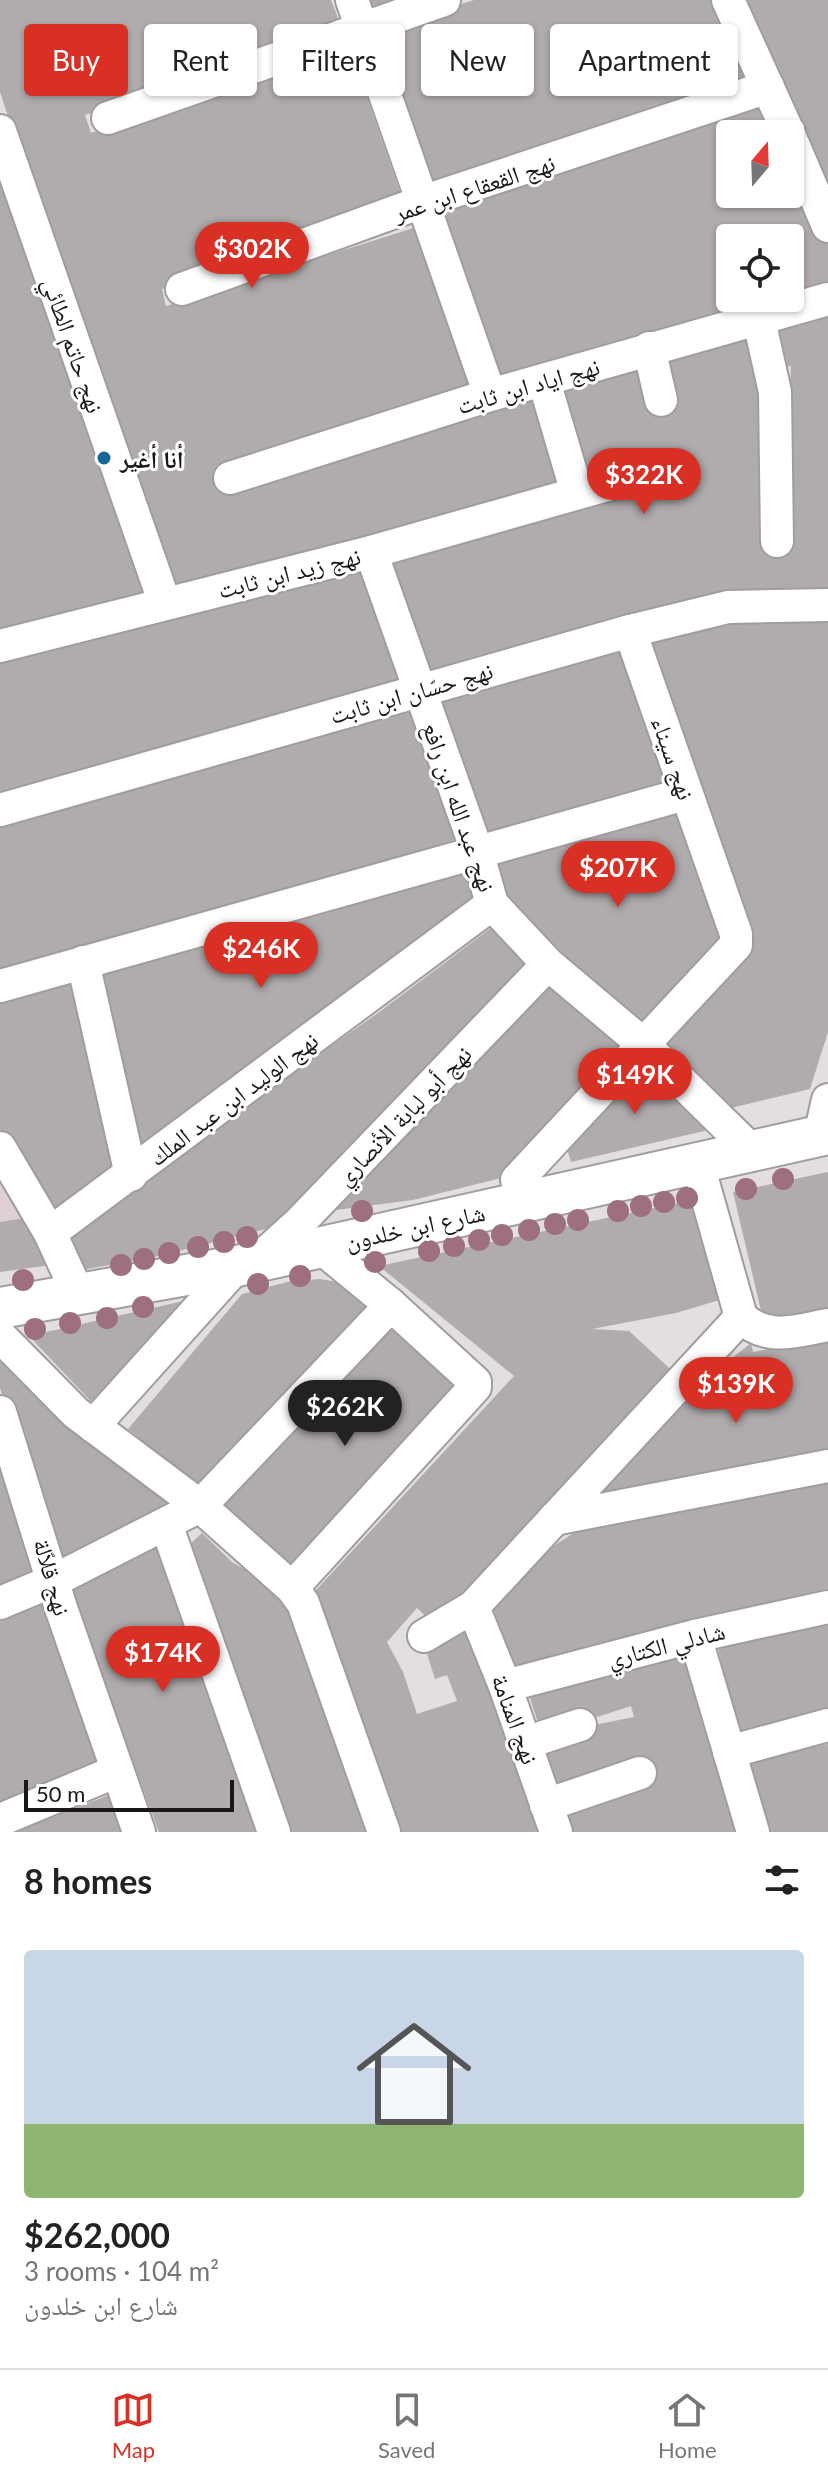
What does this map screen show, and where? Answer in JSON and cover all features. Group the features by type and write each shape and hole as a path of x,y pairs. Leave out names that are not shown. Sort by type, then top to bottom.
{"street":[{"path":"108,118 357,14 444,0"},
{"path":"728,0 782,120"},
{"path":"357,14 490,395"},
{"name":"نهج القعقاع ابن عمر","path":"182,289 422,202 768,87"},
{"name":"نهج حاتم الطائي","path":"0,131 165,604"},
{"path":"804,171 828,226"},
{"name":"نهج اياد ابن ثابت","path":"230,478 490,395 828,299"},
{"path":"759,320 775,392 777,541"},
{"path":"649,348 661,400"},
{"path":"544,381 577,493"},
{"name":"نهج زيد ابن ثابت","path":"0,646 371,552 635,477"},
{"name":"نهج عبد الله ابن رافع","path":"371,552 477,851 492,904 548,964 643,1044 753,1152"},
{"name":"نهج حسّان ابن ثابت","path":"0,810 630,631 728,607 828,605"},
{"name":"نهج سيناء","path":"517,1180 737,941 630,631"},
{"path":"0,986 685,794"},
{"name":"نهج الوليد ابن عبد الملك","path":"50,1233 492,904"},
{"path":"83,962 131,1175"},
{"name":"نهج أبو لبابة الأنصاري","path":"93,1426 247,1264 299,1223 548,964"},
{"name":"شارع ابن خلدون","path":"0,1308 247,1264 698,1165 753,1152 825,1123"},
{"path":"0,1148 50,1233 79,1296"},
{"path":"698,1165 741,1317 761,1331 777,1334 828,1325"},
{"path":"292,1588 475,1387 475,1379 319,1246"},
{"path":"0,1603 55,1580 200,1506 391,1305"},
{"path":"424,1636 473,1607 741,1317"},
{"path":"0,1336 93,1426 200,1506 292,1588 305,1607 384,1832"},
{"name":"نهج قلاّلة","path":"2,1425 55,1580 61,1608 139,1832"},
{"path":"554,1519 828,1466"},
{"path":"166,1524 274,1832"},
{"name":"نهج المنامة","path":"473,1607 505,1686 551,1819"},
{"name":"شادلي الكتاري","path":"505,1686 695,1636 828,1607"},
{"path":"695,1636 753,1832"},
{"path":"525,1743 580,1725"},
{"path":"729,1752 828,1725"},
{"path":"0,1820 117,1771"},
{"path":"551,1819 640,1773"}],"shaded area":[{"path":"0,1173 25,1218 0,1222"}],"building":[{"path":"0,0 331,0 340,24 273,24 273,54 257,59 257,24 144,24 144,96 85,115 91,133 201,96 257,96 257,77 273,72 273,96 366,96 405,207 162,289 166,306 423,225 477,393 537,389 567,482 168,600 0,92"},
{"path":"364,0 409,0 369,13"},
{"path":"474,0 721,0 731,24 550,24 550,96 722,96 437,196 401,96 405,96 405,24 400,24"},
{"path":"741,0 828,0 828,202 804,146 804,120 793,120"},
{"path":"738,41 756,84 738,90"},
{"path":"766,94 778,120 716,120 716,208 804,208 804,180 828,237 828,290 804,297 804,224 716,224 716,312 750,312 498,383 439,204"},
{"path":"0,145 153,600 0,642"},
{"path":"828,313 828,600 434,680 385,558 582,484 558,386 645,360 656,414 675,412 662,354 754,331 784,512 791,366 772,370 768,325"},
{"path":"360,561 417,687 0,805 0,656"},
{"path":"828,612 828,1032 810,1089 727,1109 660,1043 749,949 639,642 703,622"},
{"path":"631,644 674,790 481,847 438,700"},
{"path":"417,694 463,837 0,980 0,817"},
{"path":"683,805 728,935 643,1035 508,921 487,856"},
{"path":"473,856 486,904 136,1159 93,967"},
{"path":"499,922 542,965 290,1223 159,1256 76,1271 60,1237 378,1013"},
{"path":"79,968 119,1167 50,1221 0,1129 0,990"},
{"path":"558,974 634,1046 513,1175 413,1200 320,1212"},
{"path":"642,1056 717,1128 571,1162 563,1136"},
{"path":"828,1172 828,1322 762,1315 733,1192"},
{"path":"706,1197 733,1296 676,1313 592,1329 629,1331 679,1377 434,1624 417,1608 387,1642 403,1672 417,1714 457,1701 447,1675 435,1679 424,1644 475,1627 546,1832 398,1832 305,1602 514,1376 379,1266"},
{"path":"25,1218 51,1265 0,1272 0,1222"},
{"path":"320,1279 350,1284 371,1306 198,1485 128,1429 242,1294 291,1281"},
{"path":"183,1301 189,1307 100,1411 29,1336"},
{"path":"391,1317 469,1387 298,1578 220,1509"},
{"path":"828,1337 828,1460 585,1508 686,1395 751,1343 753,1352"},
{"path":"0,1339 177,1505 59,1566 0,1388"},
{"path":"0,1441 49,1577 0,1597"},
{"path":"828,1480 828,1600 512,1676 491,1599 538,1556 583,1527"},
{"path":"202,1533 232,1562 290,1595 379,1832 283,1832 183,1551"},
{"path":"160,1540 263,1832 159,1832 65,1579"},
{"path":"49,1596 113,1765 0,1815 0,1618"},
{"path":"828,1614 828,1719 738,1739 716,1639"},
{"path":"692,1643 748,1832 567,1832 540,1747 596,1730 584,1727 634,1717 631,1706 542,1735 527,1689"},
{"path":"828,1744 828,1832 767,1832 751,1761"},
{"path":"114,1793 129,1832 14,1832"}],"place":[{"name":"أنا أغير","path":"104,458"}]}
